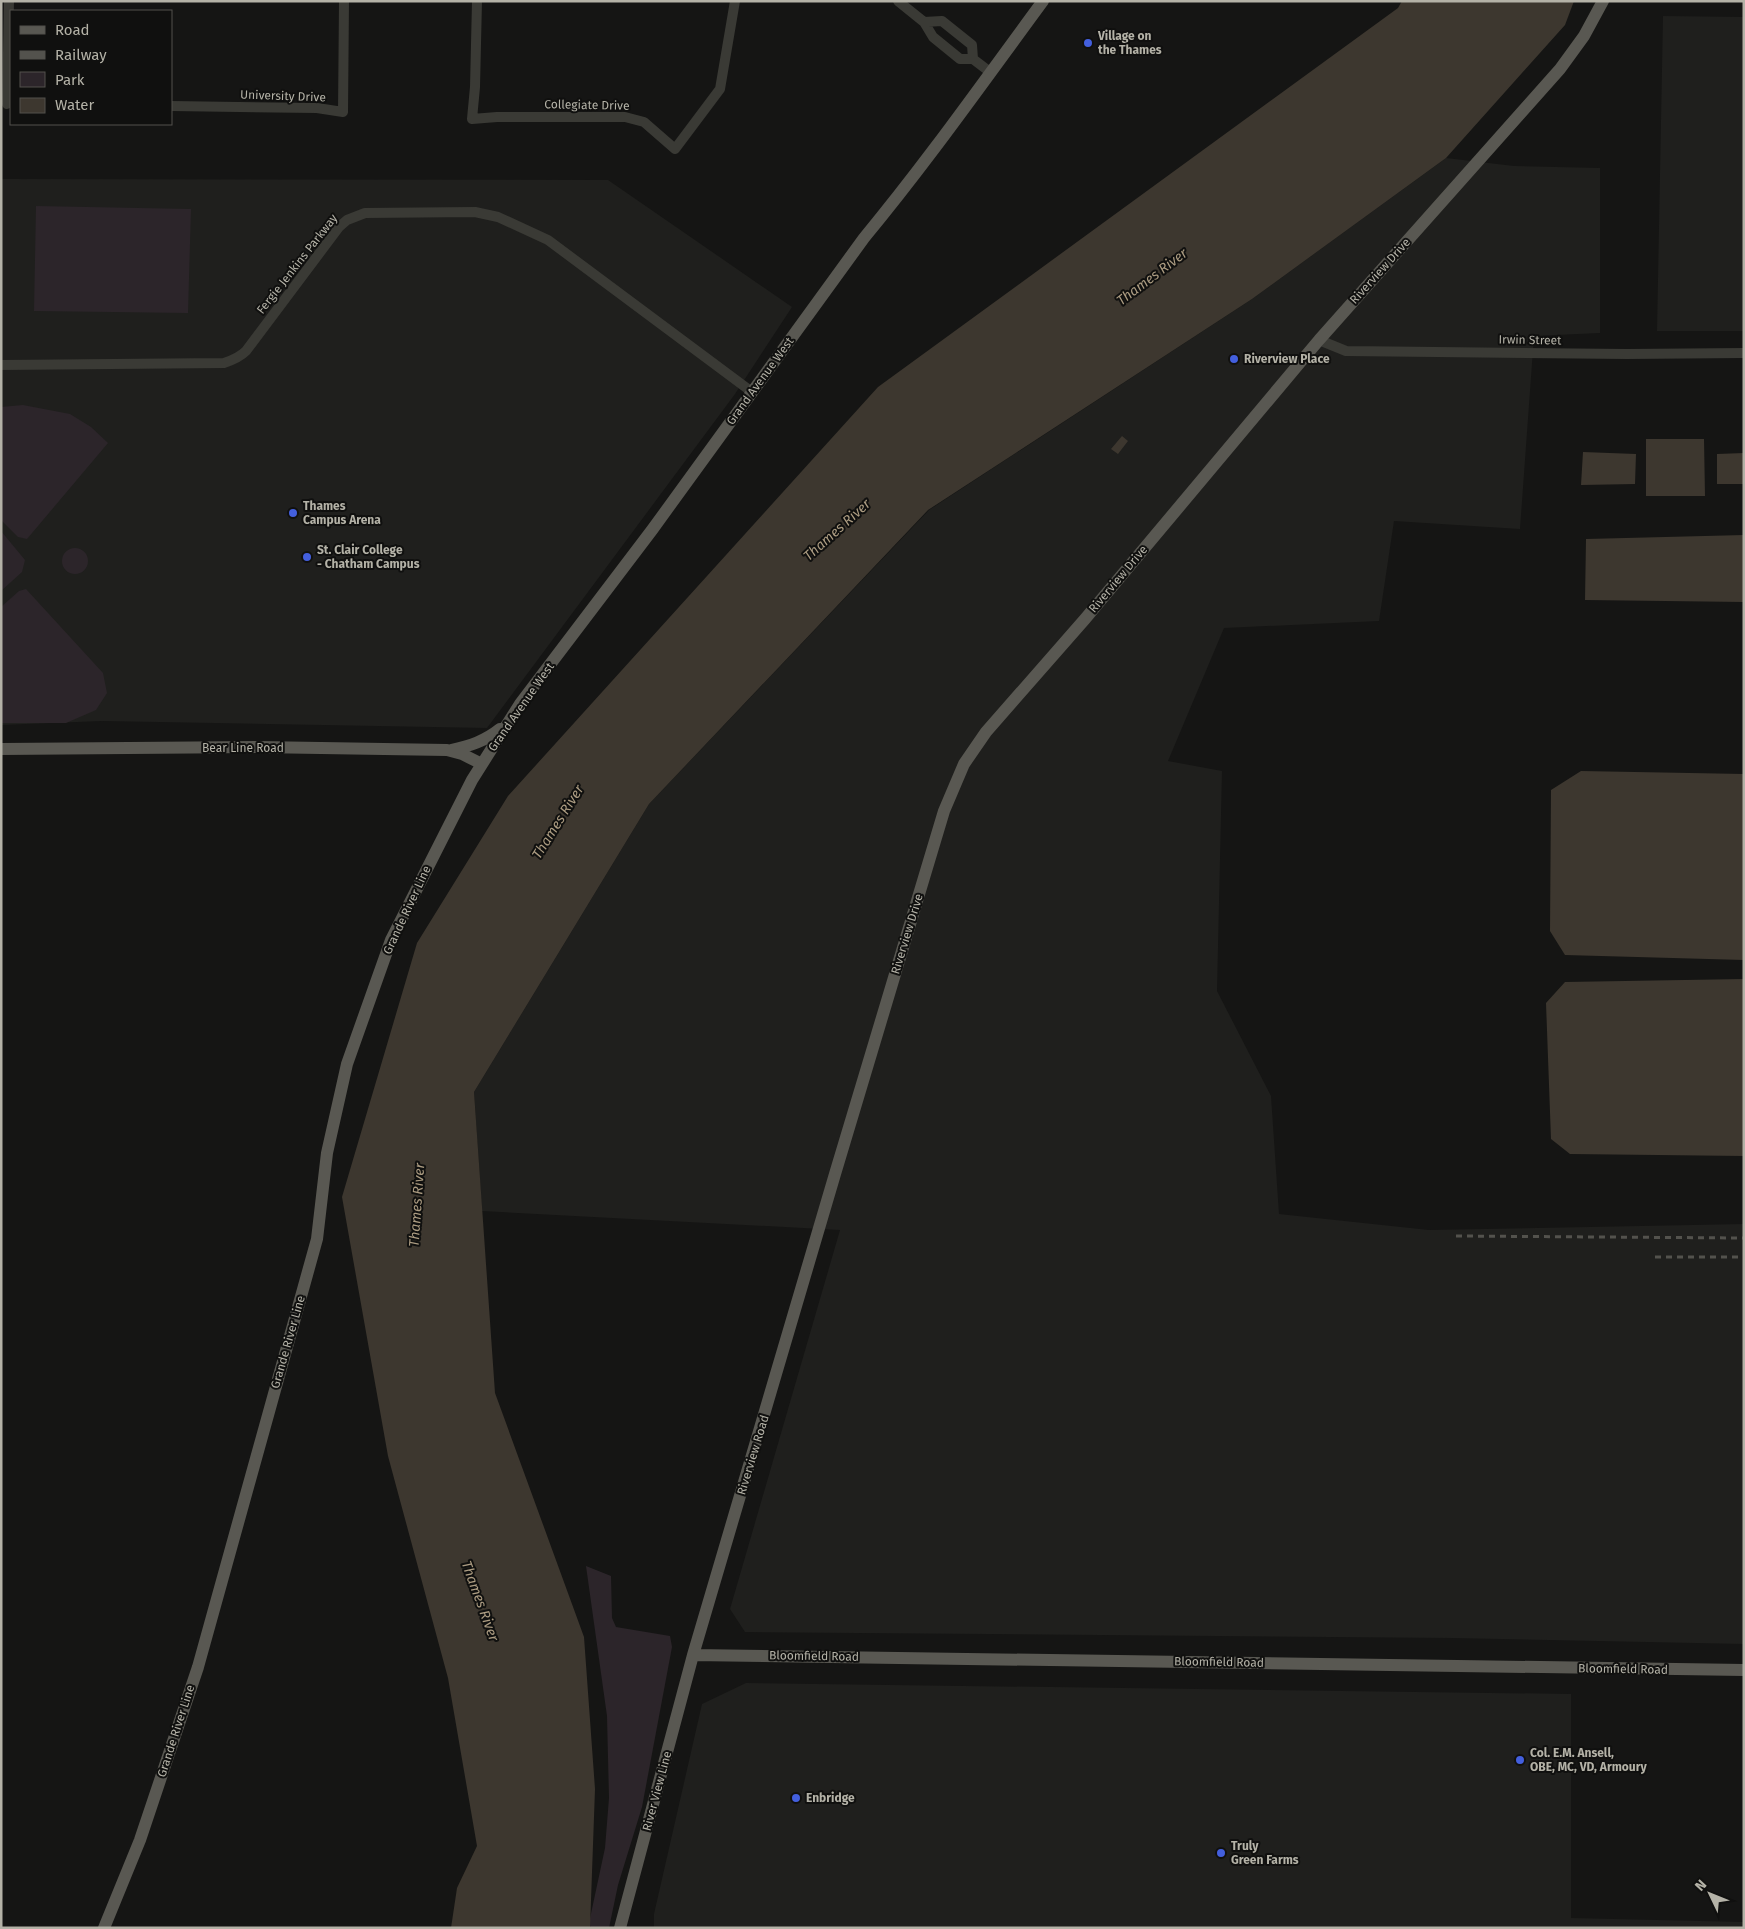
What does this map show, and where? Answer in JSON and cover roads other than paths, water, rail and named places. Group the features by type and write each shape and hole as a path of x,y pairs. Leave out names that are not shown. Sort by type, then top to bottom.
{"main road":[{"name":"Grand Avenue West","path":"482,764 512,716 864,238 908,184 1043,1"},
{"name":"Riverview Drive","path":"812,1255 944,811 967,758 986,732 1085,618 1319,340 1560,69 1584,36 1603,1"},
{"path":"447,750 467,747 490,738 512,716"},
{"name":"Bear Line Road","path":"1,749 258,747 447,750 462,754 482,764"},
{"name":"Grande River Line","path":"104,1928 140,1840 198,1667 316,1239 327,1153 347,1064 391,940 472,780 482,764"},
{"name":"Riverview Road","path":"693,1655 812,1255"},
{"name":"Bloomfield Road","path":"693,1655 1744,1670"},
{"name":"River View Line","path":"620,1928 693,1655"}],"street":[{"path":"6,104 9,1"},
{"name":"University Drive","path":"172,106 317,108 344,112 344,1"},
{"name":"Collegiate Drive","path":"477,1 476,87 472,119 497,117 625,117 644,122 676,149 720,89 735,1"},
{"path":"898,1 924,22 933,37 960,59 973,60 990,72"},
{"path":"924,22 942,21 972,45 973,60"},
{"name":"Fergie Jenkins Parkway","path":"1,365 224,363 232,361 246,351 339,227 347,220 366,213 475,212 498,217 545,238 752,392"},
{"name":"Irwin Street","path":"1319,340 1346,351 1627,354 1744,353"}],"water":[{"name":"Thames River","path":"1402,1 1574,1 1565,25 1446,158 1252,299 928,510 649,804 474,1092 495,1393 584,1637 595,1789 590,1928 451,1928 457,1888 477,1846 448,1678 388,1456 342,1197 417,943 508,796 878,387 1398,8"},
{"path":"1122,436 1128,441 1118,454 1111,449"},
{"path":"1646,439 1704,439 1705,496 1646,496"},
{"path":"1583,452 1636,454 1635,484 1581,485"},
{"path":"1744,453 1744,484 1717,484 1717,454"},
{"path":"1744,535 1744,602 1585,600 1586,539"},
{"path":"1581,771 1744,774 1744,960 1565,955 1550,931 1551,790"},
{"path":"1744,979 1744,1156 1570,1154 1551,1139 1546,1003 1565,982"}],"railway":[{"path":"1456,1236 1744,1238"},
{"path":"1655,1257 1744,1257"}],"place":[{"name":"Village on the Thames","path":"1088,43"},
{"name":"Riverview Place","path":"1234,359"},
{"name":"Thames Campus Arena","path":"293,513"},
{"name":"St. Clair College - Chatham Campus","path":"307,557"},
{"name":"Col. E.M. Ansell, OBE, MC, VD, Armoury","path":"1520,1760"},
{"name":"Enbridge","path":"796,1798"},
{"name":"Truly Green Farms","path":"1221,1853"}]}
